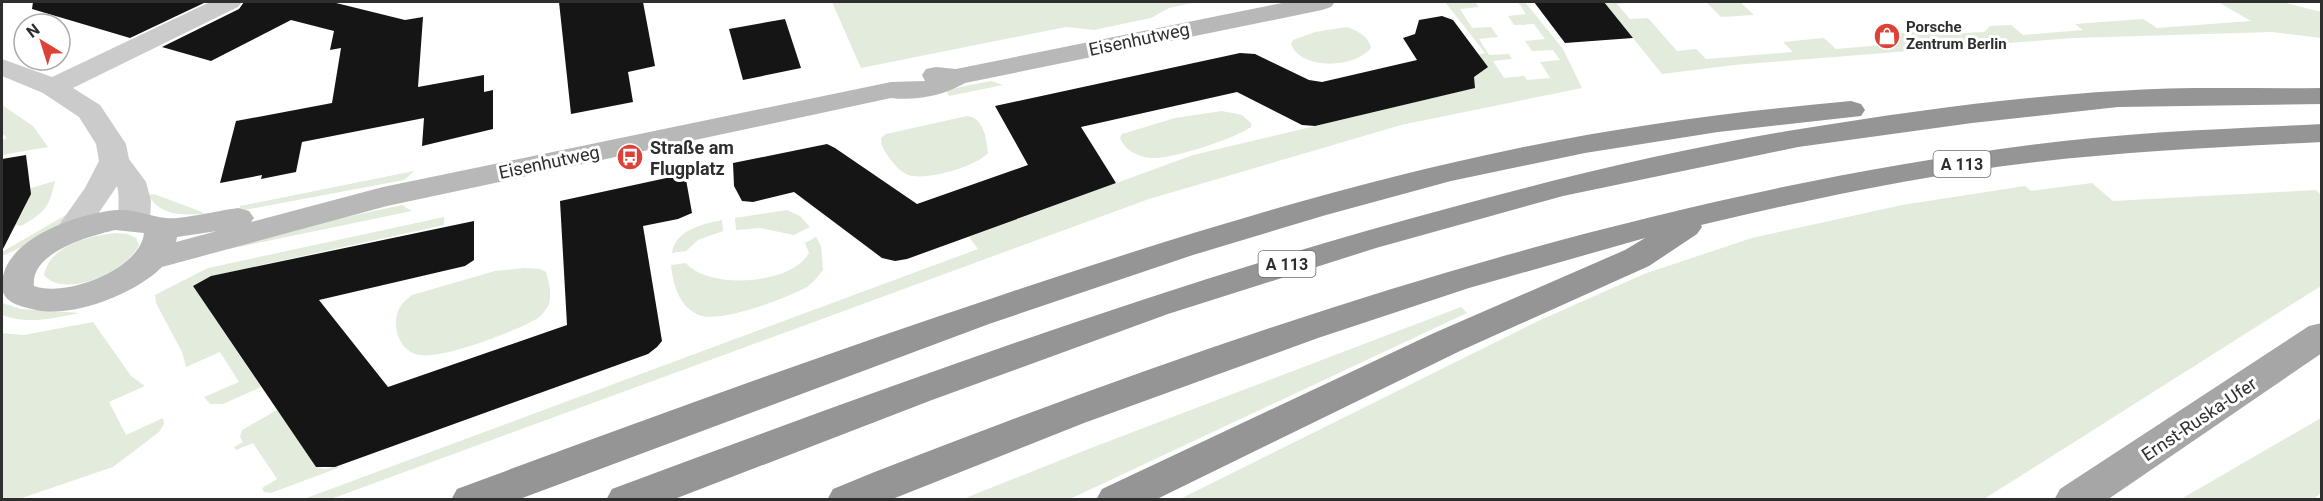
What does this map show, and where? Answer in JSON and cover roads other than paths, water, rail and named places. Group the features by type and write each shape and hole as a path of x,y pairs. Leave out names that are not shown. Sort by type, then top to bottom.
{"highway":[{"name":"A 113","path":"626,500 919,390 1156,306 1364,241 1558,188 1687,159 1798,138 1972,114 2118,99 2322,96"},
{"path":"471,500 898,342 1213,238 1383,189 1585,144 1702,125 1899,106 1972,114"},
{"name":"A 113","path":"847,500 1073,412 1288,334 1419,292 1605,238 1815,190 1995,158 2163,140 2322,133"},
{"path":"1116,500 1447,342 1637,258 1708,213"}],"main road":[{"name":"Ernst-Ruska-Ufer","path":"2074,500 2322,335"}],"street":[{"path":"53,87 229,2"},
{"name":"Eisenhutweg","path":"149,236 131,275 110,285 68,298 34,298 22,294 12,275 54,240 70,232 115,220 149,236 382,197 891,90 908,92 944,85 956,76 1322,2"},
{"path":"2,67 53,87 90,111 111,144 114,161 128,176 137,194 149,236"},
{"path":"70,232 100,189 114,161"}],"place":[{"name":"Porsche Zentrum Berlin","path":"1887,36"},
{"name":"Straße am Flugplatz","path":"630,157"}]}
